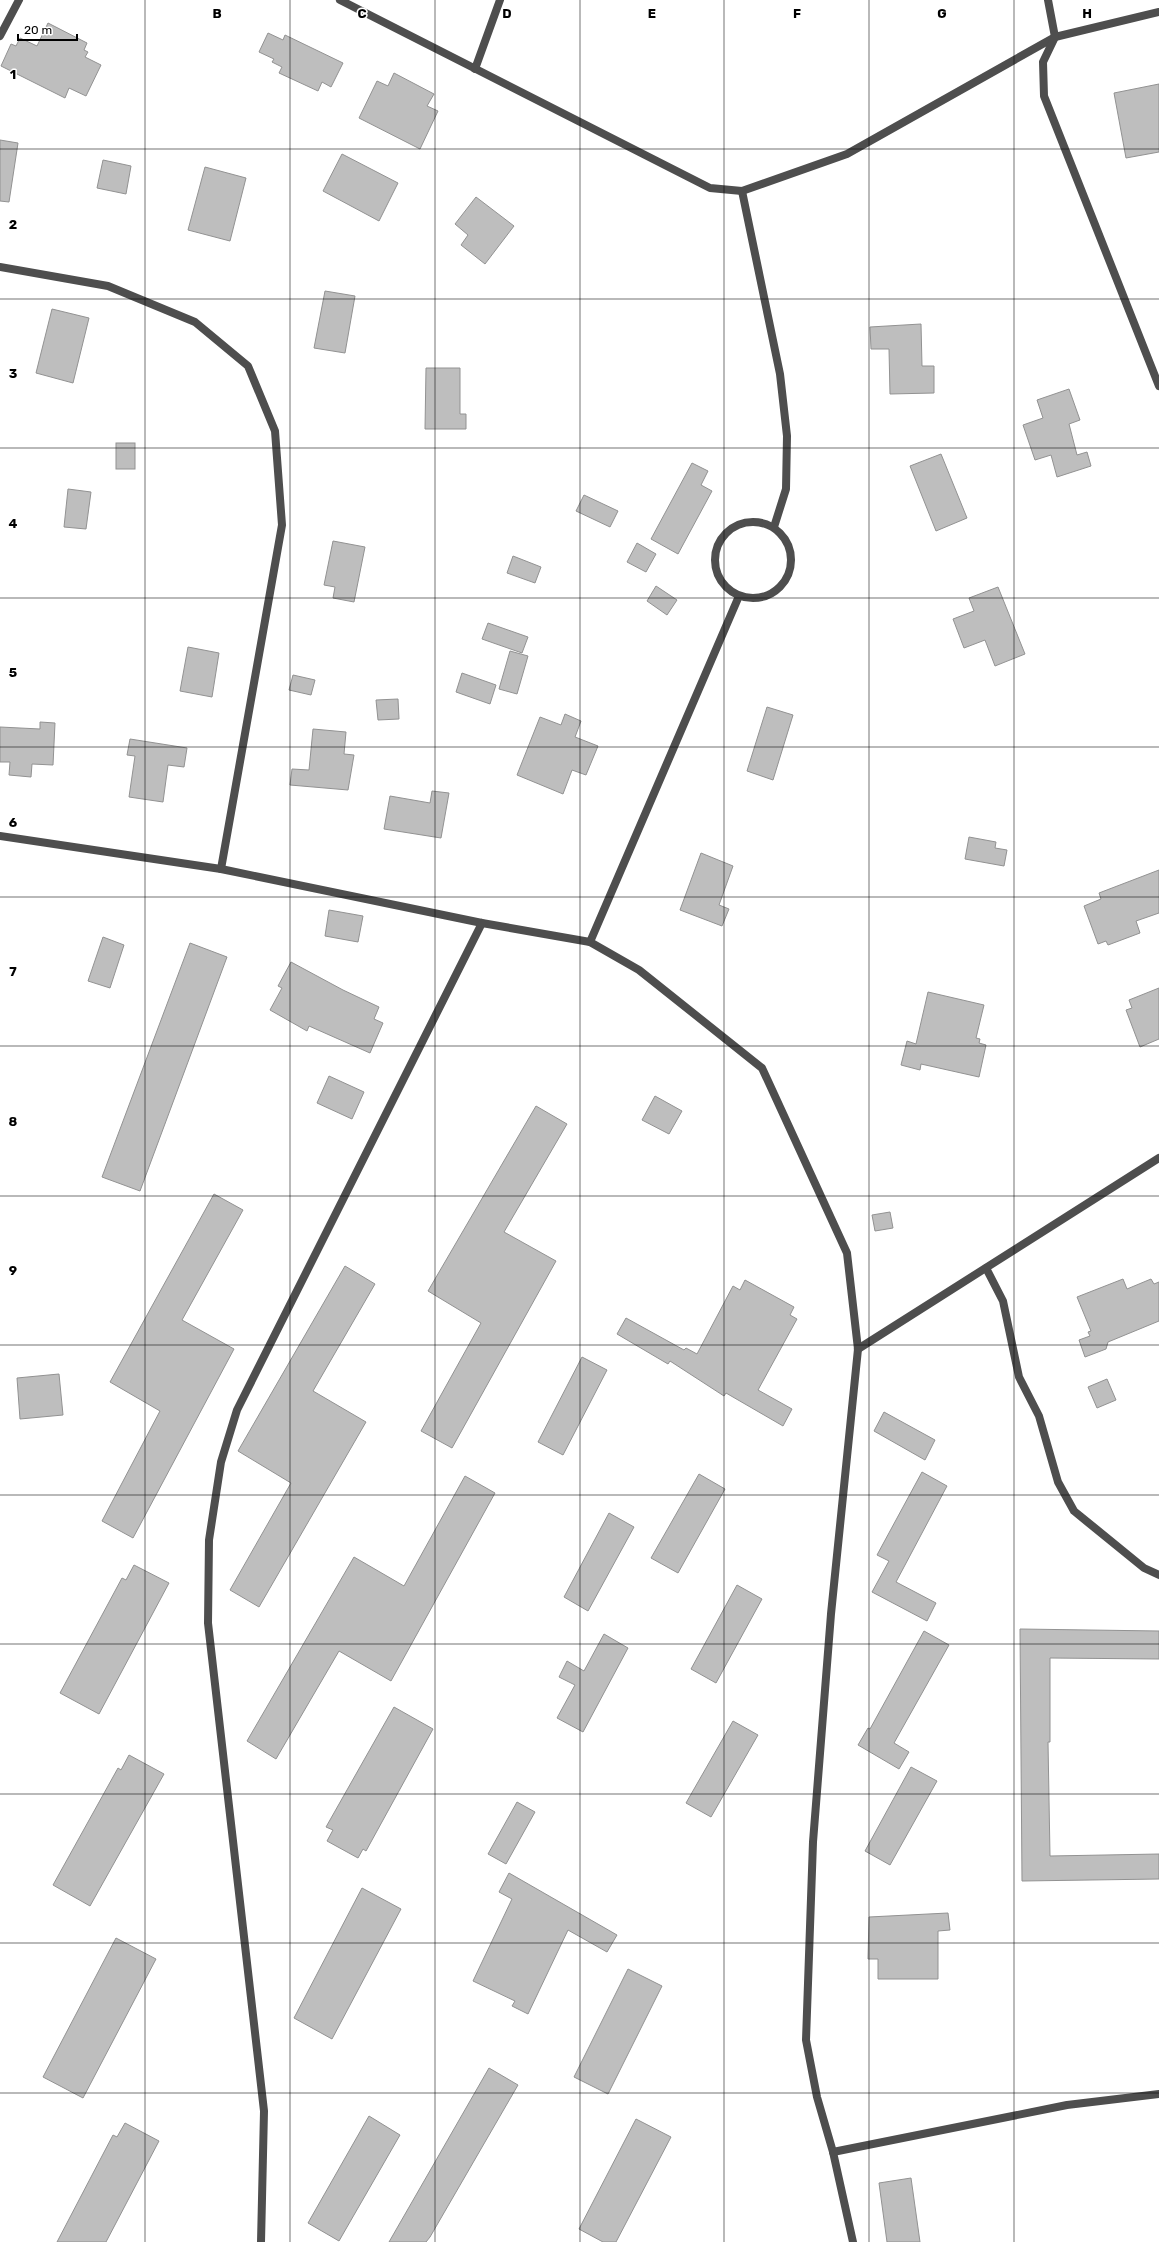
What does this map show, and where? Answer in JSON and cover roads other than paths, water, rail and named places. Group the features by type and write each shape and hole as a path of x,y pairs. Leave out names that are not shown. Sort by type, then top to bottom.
{"lane":[{"path":"0,36 19,0"},
{"path":"340,0 710,188 742,190 847,154 1055,37 1159,12"},
{"path":"475,69 500,0"},
{"path":"1048,0 1055,37 1043,62 1044,96 1126,299 1159,386"},
{"path":"742,190 780,374 787,436 786,489 774,526"},
{"path":"0,267 108,286 195,322 248,366 275,431 282,525 221,869"},
{"path":"753,521 774,526 789,544 792,567 781,587 775,591 761,598 739,596 722,583 714,563 719,542 733,526 753,521"},
{"path":"590,942 739,596"},
{"path":"0,836 221,869 482,923 590,942 639,970 762,1068 847,1253 858,1349 831,1614 813,1842 806,2040 817,2097 834,2152 853,2242"},
{"path":"261,2242 264,2111 208,1623 209,1540 221,1462 237,1410 482,923"},
{"path":"858,1349 1159,1158"},
{"path":"986,1268 1003,1301 1020,1377 1039,1416 1053,1468 1064,1494 1074,1511 1144,1568 1159,1576"},
{"path":"834,2152 1067,2105 1159,2094"}]}
